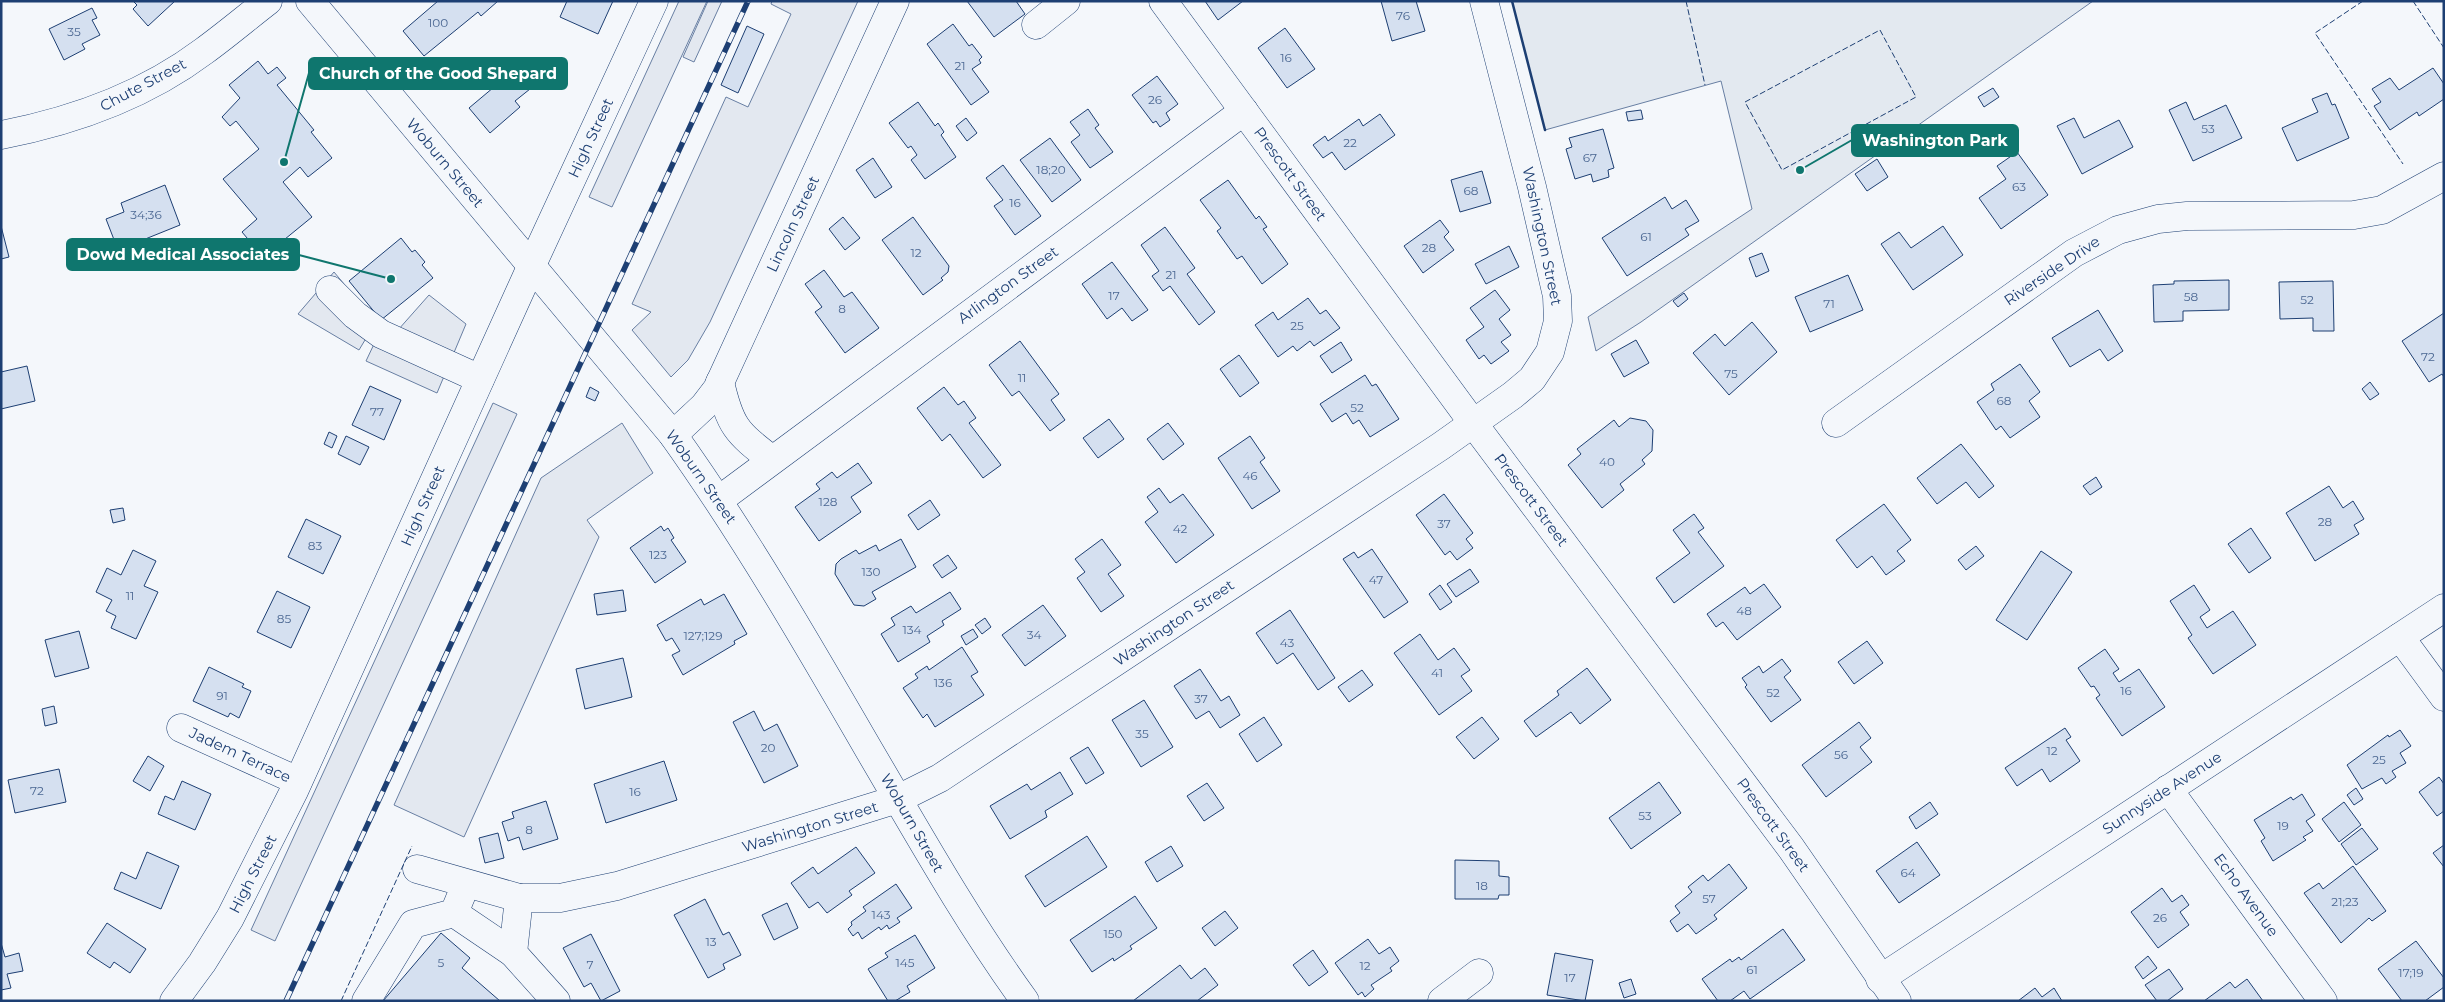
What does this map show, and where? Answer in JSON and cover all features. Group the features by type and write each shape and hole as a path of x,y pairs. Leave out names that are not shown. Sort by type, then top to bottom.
{"street":[{"name":"Chute Street","path":"1,135 75,117 125,98 204,52 268,1"},
{"name":"Woburn Street","path":"310,1 530,267 594,338 673,435 719,500 819,664 973,925 1025,1001"},
{"name":"High Street","path":"174,1001 202,963 230,918 298,781 530,267 654,1"},
{"name":"Lincoln Street","path":"673,435 714,394 896,1"},
{"path":"1036,25 1066,1"},
{"name":"Prescott Street","path":"1162,1 1473,423 1791,848 1897,1001"},
{"name":"Washington Street","path":"417,869 519,898 560,898 617,886 898,799 940,778 1520,390 1537,373 1552,344 1558,312 1557,296 1532,187 1484,1"},
{"name":"Arlington Street","path":"719,500 771,459 1244,112"},
{"name":"Riverside Drive","path":"1836,423 2074,252 2118,230 2152,220 2187,216 2354,215 2382,210 2444,176"},
{"path":"330,290 355,314 381,334 480,379"},
{"path":"720,382 727,411 737,432 771,459"},
{"name":"Sunnyside Avenue","path":"1880,979 2444,608"},
{"path":"2400,637 2444,697"},
{"name":"Jadem Terrace","path":"182,728 298,781"},
{"name":"Echo Avenue","path":"2168,789 2323,1001"},
{"path":"454,913 466,884"},
{"path":"513,952 519,898"},
{"path":"366,1001 413,924 454,913 513,952 556,1001"},
{"path":"1442,1001 1479,973"}],"shaded area":[{"path":"679,1 707,1 612,207 589,197"},
{"path":"708,1 722,1 694,62 683,57"},
{"path":"772,1 858,1 710,322 688,360 671,377 632,330 651,312 632,304 726,97 748,107 791,14 771,4"},
{"path":"1512,1 2093,1 1641,322 1596,351 1588,317 1752,209 1721,81 1545,130"},
{"path":"334,272 379,326 398,330 429,295 466,324 437,393 366,361 375,342 368,335 359,350 298,314"},
{"path":"493,403 517,414 275,941 251,930"},
{"path":"622,423 653,473 587,520 599,537 464,837 394,805 541,478"}],"building":[{"path":"133,1 175,1 148,26 133,9 137,5"},
{"path":"438,1 498,1 481,16 478,12 424,56 403,31"},
{"path":"567,1 613,1 598,34 560,17"},
{"path":"967,1 1016,1 1025,14 994,37"},
{"path":"1205,1 1243,1 1218,20"},
{"path":"1381,1 1416,1 1425,31 1392,41"},
{"path":"92,8 97,18 92,20 100,35 82,44 85,49 64,60 49,29"},
{"path":"953,24 969,46 972,44 982,57 979,60 981,63 972,69 989,92 971,105 927,44"},
{"path":"747,26 764,34 738,93 721,85"},
{"path":"1285,28 1315,69 1287,88 1258,48"},
{"path":"258,61 268,74 277,67 286,78 277,85 314,130 311,132 332,158 308,177 300,167 283,182 312,217 263,257 242,232 257,219 223,179 259,149 236,121 230,126 222,117 240,98 229,85"},
{"path":"529,67 540,81 515,101 520,107 490,133 469,108 500,82 505,87"},
{"path":"2433,68 2444,84 2444,99 2419,116 2417,112 2390,130 2374,106 2381,102 2372,89 2390,78 2399,90"},
{"path":"1157,76 1178,104 1166,113 1170,120 1160,127 1156,121 1153,123 1132,95"},
{"path":"1993,88 1999,97 1984,107 1978,97"},
{"path":"2327,93 2332,105 2335,104 2349,138 2297,161 2282,128 2318,112 2312,99"},
{"path":"918,102 935,126 938,123 944,132 941,135 956,157 925,179 911,160 917,155 911,146 908,148 889,123"},
{"path":"2186,102 2194,120 2226,105 2242,138 2193,161 2169,110"},
{"path":"1088,109 1099,125 1095,128 1113,152 1090,168 1071,142 1080,135 1070,122"},
{"path":"1641,110 1643,119 1628,121 1626,112"},
{"path":"1380,114 1395,135 1345,170 1332,152 1323,158 1313,145 1325,136 1328,141 1359,119 1363,126"},
{"path":"966,118 977,133 967,141 956,126"},
{"path":"2074,118 2084,138 2119,120 2133,147 2082,174 2057,126"},
{"path":"1603,129 1614,168 1608,170 1609,177 1593,182 1591,174 1575,179 1566,149 1572,147 1569,138"},
{"path":"1050,138 1081,180 1052,202 1020,160"},
{"path":"2017,152 2048,195 2001,229 1979,198 2006,179 1997,166"},
{"path":"873,158 892,187 875,198 856,170"},
{"path":"1877,159 1888,177 1867,191 1855,174"},
{"path":"1003,165 1041,216 1015,235 994,206 1003,200 986,178"},
{"path":"1482,171 1491,203 1460,212 1451,180"},
{"path":"1228,180 1256,219 1259,216 1267,227 1263,229 1288,264 1262,284 1242,256 1237,259 1217,231 1221,228 1200,200"},
{"path":"165,185 180,225 118,250 106,219 124,212 121,203"},
{"path":"1665,197 1672,209 1686,200 1699,221 1685,229 1689,235 1627,276 1602,238"},
{"path":"843,217 860,238 845,250 829,229"},
{"path":"913,217 949,266 948,272 941,278 943,280 923,295 882,240"},
{"path":"1440,220 1449,232 1444,237 1454,250 1423,273 1404,246"},
{"path":"1,226 9,257 1,259"},
{"path":"1943,226 1963,255 1913,290 1881,244 1899,232 1911,248"},
{"path":"1165,227 1195,268 1187,274 1215,312 1199,325 1170,286 1163,291 1152,276 1159,271 1141,245"},
{"path":"401,238 412,252 415,250 425,262 422,265 433,278 381,320 349,281"},
{"path":"1509,246 1519,267 1486,284 1475,264"},
{"path":"1762,253 1769,271 1756,277 1749,258"},
{"path":"1112,262 1148,310 1132,321 1122,308 1107,319 1082,284"},
{"path":"824,270 844,297 852,292 879,328 845,353 815,312 822,307 805,284"},
{"path":"1848,275 1863,310 1810,332 1795,297"},
{"path":"2229,280 2229,310 2183,311 2183,321 2154,322 2153,285 2174,284 2174,281"},
{"path":"2333,281 2334,331 2313,331 2313,318 2280,319 2279,282"},
{"path":"1495,290 1510,310 1499,319 1511,335 1501,342 1509,351 1491,364 1484,355 1479,359 1466,340 1484,327 1470,308"},
{"path":"1684,293 1688,299 1678,307 1673,301"},
{"path":"1308,298 1320,314 1326,310 1340,328 1314,346 1310,341 1297,351 1293,346 1278,357 1255,325 1273,312 1278,320"},
{"path":"2098,310 2123,351 2108,361 2100,349 2070,367 2052,338"},
{"path":"2444,313 2444,377 2442,374 2429,382 2402,341"},
{"path":"1752,322 1777,352 1729,395 1693,353 1715,334 1725,346"},
{"path":"1636,340 1649,363 1624,377 1611,354"},
{"path":"1020,341 1059,394 1051,400 1065,420 1050,431 1019,391 1012,396 989,365"},
{"path":"1341,342 1352,360 1332,373 1320,356"},
{"path":"1239,355 1259,383 1240,397 1220,369"},
{"path":"2020,364 2040,392 2029,401 2040,417 2010,438 2001,426 1996,430 1977,402 1994,390 1991,384"},
{"path":"27,366 35,401 1,409 1,372"},
{"path":"1365,375 1372,386 1376,384 1399,419 1370,437 1359,420 1353,424 1346,413 1332,422 1320,404"},
{"path":"2370,382 2379,394 2370,400 2362,389"},
{"path":"370,386 401,400 384,440 352,425"},
{"path":"590,387 599,392 595,401 586,397"},
{"path":"944,387 958,405 964,401 976,418 969,423 1001,465 983,478 950,434 942,441 917,408"},
{"path":"1630,418 1646,421 1653,430 1652,451 1642,460 1645,464 1620,484 1624,490 1602,508 1568,465 1581,454 1577,449 1614,420 1619,427"},
{"path":"1109,419 1124,439 1098,458 1083,438"},
{"path":"1168,423 1184,444 1163,460 1147,439"},
{"path":"329,432 337,436 332,448 324,444"},
{"path":"346,436 369,447 360,465 338,454"},
{"path":"1250,436 1265,458 1260,462 1280,491 1252,509 1218,458"},
{"path":"1961,444 1994,486 1979,498 1966,482 1937,504 1917,478"},
{"path":"858,463 872,483 851,497 861,512 819,541 795,507 820,489 816,484 832,472 837,478"},
{"path":"2096,477 2102,487 2090,495 2083,486"},
{"path":"2329,486 2343,508 2353,501 2364,519 2354,525 2359,534 2315,561 2286,513"},
{"path":"1159,488 1170,503 1183,494 1214,535 1176,563 1145,522 1158,512 1147,497"},
{"path":"1444,494 1473,533 1466,539 1473,548 1457,560 1450,551 1445,555 1416,515"},
{"path":"930,500 940,515 918,530 908,515"},
{"path":"1884,504 1911,540 1897,551 1905,561 1886,575 1872,556 1857,568 1836,540"},
{"path":"123,508 125,520 113,523 110,510"},
{"path":"1694,514 1704,528 1698,532 1724,566 1674,603 1656,578 1690,553 1673,530"},
{"path":"306,519 341,536 323,574 288,557"},
{"path":"661,526 664,531 668,528 674,538 671,540 686,562 655,583 630,548"},
{"path":"2251,528 2271,558 2249,573 2228,544"},
{"path":"901,539 916,567 872,592 876,599 864,606 854,605 835,574 836,564 856,550 859,554 876,545 879,551"},
{"path":"1102,539 1121,565 1108,574 1124,596 1101,612 1077,578 1085,572 1075,559"},
{"path":"1976,546 1984,556 1966,570 1958,560"},
{"path":"1372,549 1408,602 1384,618 1343,559 1354,552 1358,558"},
{"path":"133,550 156,561 144,586 158,592 136,639 111,628 116,616 106,611 112,600 96,592 107,568 121,575"},
{"path":"2041,551 2072,572 2027,640 1996,620"},
{"path":"948,555 957,568 942,578 933,565"},
{"path":"1470,569 1479,582 1456,597 1447,584"},
{"path":"1764,584 1781,607 1737,640 1723,622 1716,627 1707,614 1745,587 1750,594"},
{"path":"1440,585 1452,602 1440,610 1429,594"},
{"path":"2194,585 2210,610 2200,617 2207,628 2233,611 2256,645 2213,674 2188,638 2192,635 2170,601"},
{"path":"623,590 626,611 597,615 594,594"},
{"path":"277,591 310,607 291,648 257,632"},
{"path":"950,592 961,609 942,621 944,625 927,636 930,642 898,662 881,634 895,625 891,618 911,606 916,613"},
{"path":"724,594 747,634 734,641 735,644 683,675 672,655 680,651 672,638 666,641 657,625 701,599 704,605"},
{"path":"1043,605 1066,636 1025,666 1002,635"},
{"path":"1290,610 1335,678 1318,690 1293,653 1277,664 1256,633"},
{"path":"985,618 991,627 982,634 975,625"},
{"path":"973,629 978,637 966,645 961,636"},
{"path":"79,631 89,668 55,677 45,640"},
{"path":"1420,634 1438,660 1454,648 1470,670 1461,676 1472,691 1439,715 1394,653"},
{"path":"1867,641 1883,663 1854,684 1838,662"},
{"path":"962,647 978,672 971,676 984,695 935,727 927,714 923,718 903,688 918,678 915,674 927,666 929,670"},
{"path":"2105,649 2119,669 2113,673 2119,682 2139,669 2165,707 2122,736 2096,698 2100,695 2094,686 2091,687 2078,668"},
{"path":"623,658 632,697 585,709 576,669"},
{"path":"1782,659 1791,671 1784,677 1801,700 1771,722 1745,687 1747,685 1742,678 1759,666 1763,673"},
{"path":"209,667 244,684 242,687 251,691 239,718 230,713 228,717 193,701"},
{"path":"1587,668 1611,700 1580,724 1571,712 1536,737 1524,721 1559,695 1557,691"},
{"path":"1200,669 1221,701 1229,696 1240,715 1220,728 1209,711 1196,719 1174,686"},
{"path":"1362,670 1373,685 1349,702 1338,687"},
{"path":"1144,700 1173,747 1141,767 1112,720"},
{"path":"54,706 57,723 45,726 42,709"},
{"path":"754,711 764,731 777,724 798,766 764,783 733,722"},
{"path":"1264,717 1282,745 1257,762 1239,734"},
{"path":"1482,717 1499,739 1474,759 1456,737"},
{"path":"1859,722 1871,738 1860,747 1872,762 1826,797 1802,765"},
{"path":"2065,728 2071,737 2066,740 2080,761 2050,782 2042,769 2017,786 2005,768"},
{"path":"2400,730 2411,746 2400,753 2406,763 2392,771 2396,777 2386,784 2382,778 2362,789 2347,765 2388,735 2389,737"},
{"path":"1088,747 1104,773 1086,784 1070,758"},
{"path":"148,756 164,766 150,791 133,781"},
{"path":"664,761 677,800 606,823 594,784"},
{"path":"59,769 66,802 15,813 8,780"},
{"path":"1060,772 1073,794 1045,811 1047,817 1010,839 990,806 1027,784 1031,790"},
{"path":"2439,777 2444,784 2444,811 2437,816 2419,792"},
{"path":"182,781 211,794 195,830 158,814 165,796 174,800"},
{"path":"1659,782 1681,813 1631,849 1609,818"},
{"path":"1207,783 1224,808 1204,821 1187,796"},
{"path":"2356,788 2363,799 2354,805 2347,795"},
{"path":"2302,794 2315,815 2306,821 2313,831 2303,837 2306,840 2273,861 2261,841 2265,838 2254,820 2291,797 2293,800"},
{"path":"546,801 558,839 523,850 519,837 508,841 502,822 514,818 512,812"},
{"path":"1930,802 1938,814 1916,829 1909,817"},
{"path":"2344,802 2361,825 2339,842 2322,819"},
{"path":"2362,828 2378,849 2356,865 2341,844"},
{"path":"498,833 504,858 485,863 479,838"},
{"path":"1087,836 1107,867 1045,907 1025,876"},
{"path":"1917,842 1940,875 1899,903 1876,871"},
{"path":"2444,845 2444,867 2433,853"},
{"path":"1171,846 1183,866 1157,882 1145,862"},
{"path":"856,847 875,873 849,891 852,895 827,913 818,902 809,908 791,883 813,867 818,874"},
{"path":"147,852 179,866 161,909 114,889 121,872 136,879"},
{"path":"1455,860 1499,861 1499,876 1509,877 1509,895 1499,895 1498,899 1455,899"},
{"path":"1729,864 1747,888 1714,915 1717,919 1696,934 1688,924 1677,932 1670,921 1680,913 1675,906 1692,892 1688,887 1703,875 1708,881"},
{"path":"2353,866 2386,911 2372,921 2369,918 2341,943 2304,893 2319,883 2323,889"},
{"path":"896,884 912,908 897,918 900,922 889,929 887,925 881,930 879,927 862,939 858,932 853,936 848,929 852,925 851,922 866,911 863,907"},
{"path":"2162,888 2172,902 2182,895 2189,905 2180,912 2189,925 2158,948 2131,912"},
{"path":"1135,896 1157,928 1130,946 1132,949 1114,961 1113,958 1092,972 1070,940"},
{"path":"705,899 723,935 729,932 741,955 723,964 725,969 708,978 674,915"},
{"path":"787,903 798,928 774,940 762,915"},
{"path":"1225,911 1238,928 1215,946 1202,928"},
{"path":"107,923 146,949 130,973 114,962 110,968 87,953"},
{"path":"1783,929 1805,960 1750,999 1744,991 1730,1001 1718,1001 1702,979 1730,959 1732,962 1739,957 1741,960"},
{"path":"441,933 470,958 462,968 500,1001 383,1001"},
{"path":"591,934 620,991 601,1001 591,983 584,987 563,948"},
{"path":"915,935 935,968 907,986 910,992 895,1001 888,1001 868,969 888,957 885,953"},
{"path":"1368,939 1379,954 1390,947 1399,961 1390,968 1392,971 1371,985 1374,989 1365,997 1362,992 1358,995 1335,963"},
{"path":"2416,941 2444,978 2444,987 2425,1001 2402,1001 2378,969"},
{"path":"1,943 5,957 19,953 23,971 7,974 11,988 1,990"},
{"path":"1313,950 1328,972 1309,986 1293,965"},
{"path":"1555,953 1593,960 1585,1001 1547,995"},
{"path":"2148,956 2157,968 2143,979 2135,967"},
{"path":"1180,965 1191,979 1205,968 1218,985 1197,1001 1133,1001"},
{"path":"2169,969 2183,989 2167,1001 2157,1001 2145,985"},
{"path":"1631,979 1636,994 1624,998 1619,983"},
{"path":"2247,979 2263,1001 2204,1001 2230,982 2235,988"},
{"path":"2035,988 2042,997 2054,988 2062,1001 2018,1001"}],"railway":[{"path":"286,1001 748,1"}],"fence":[{"path":"1686,1 1705,85"},
{"path":"2363,1 2315,33 2403,164"},
{"path":"2413,1 2444,48"},
{"path":"1880,30 1916,97 1782,170 1745,102 1880,30"},
{"path":"341,1001 412,846"}],"wall":[{"path":"1512,1 1545,130"}],"place":[{"name":"Church of the Good Shepard","path":"284,162"},
{"name":"Washington Park","path":"1800,170"},
{"name":"Dowd Medical Associates","path":"391,279"}]}
